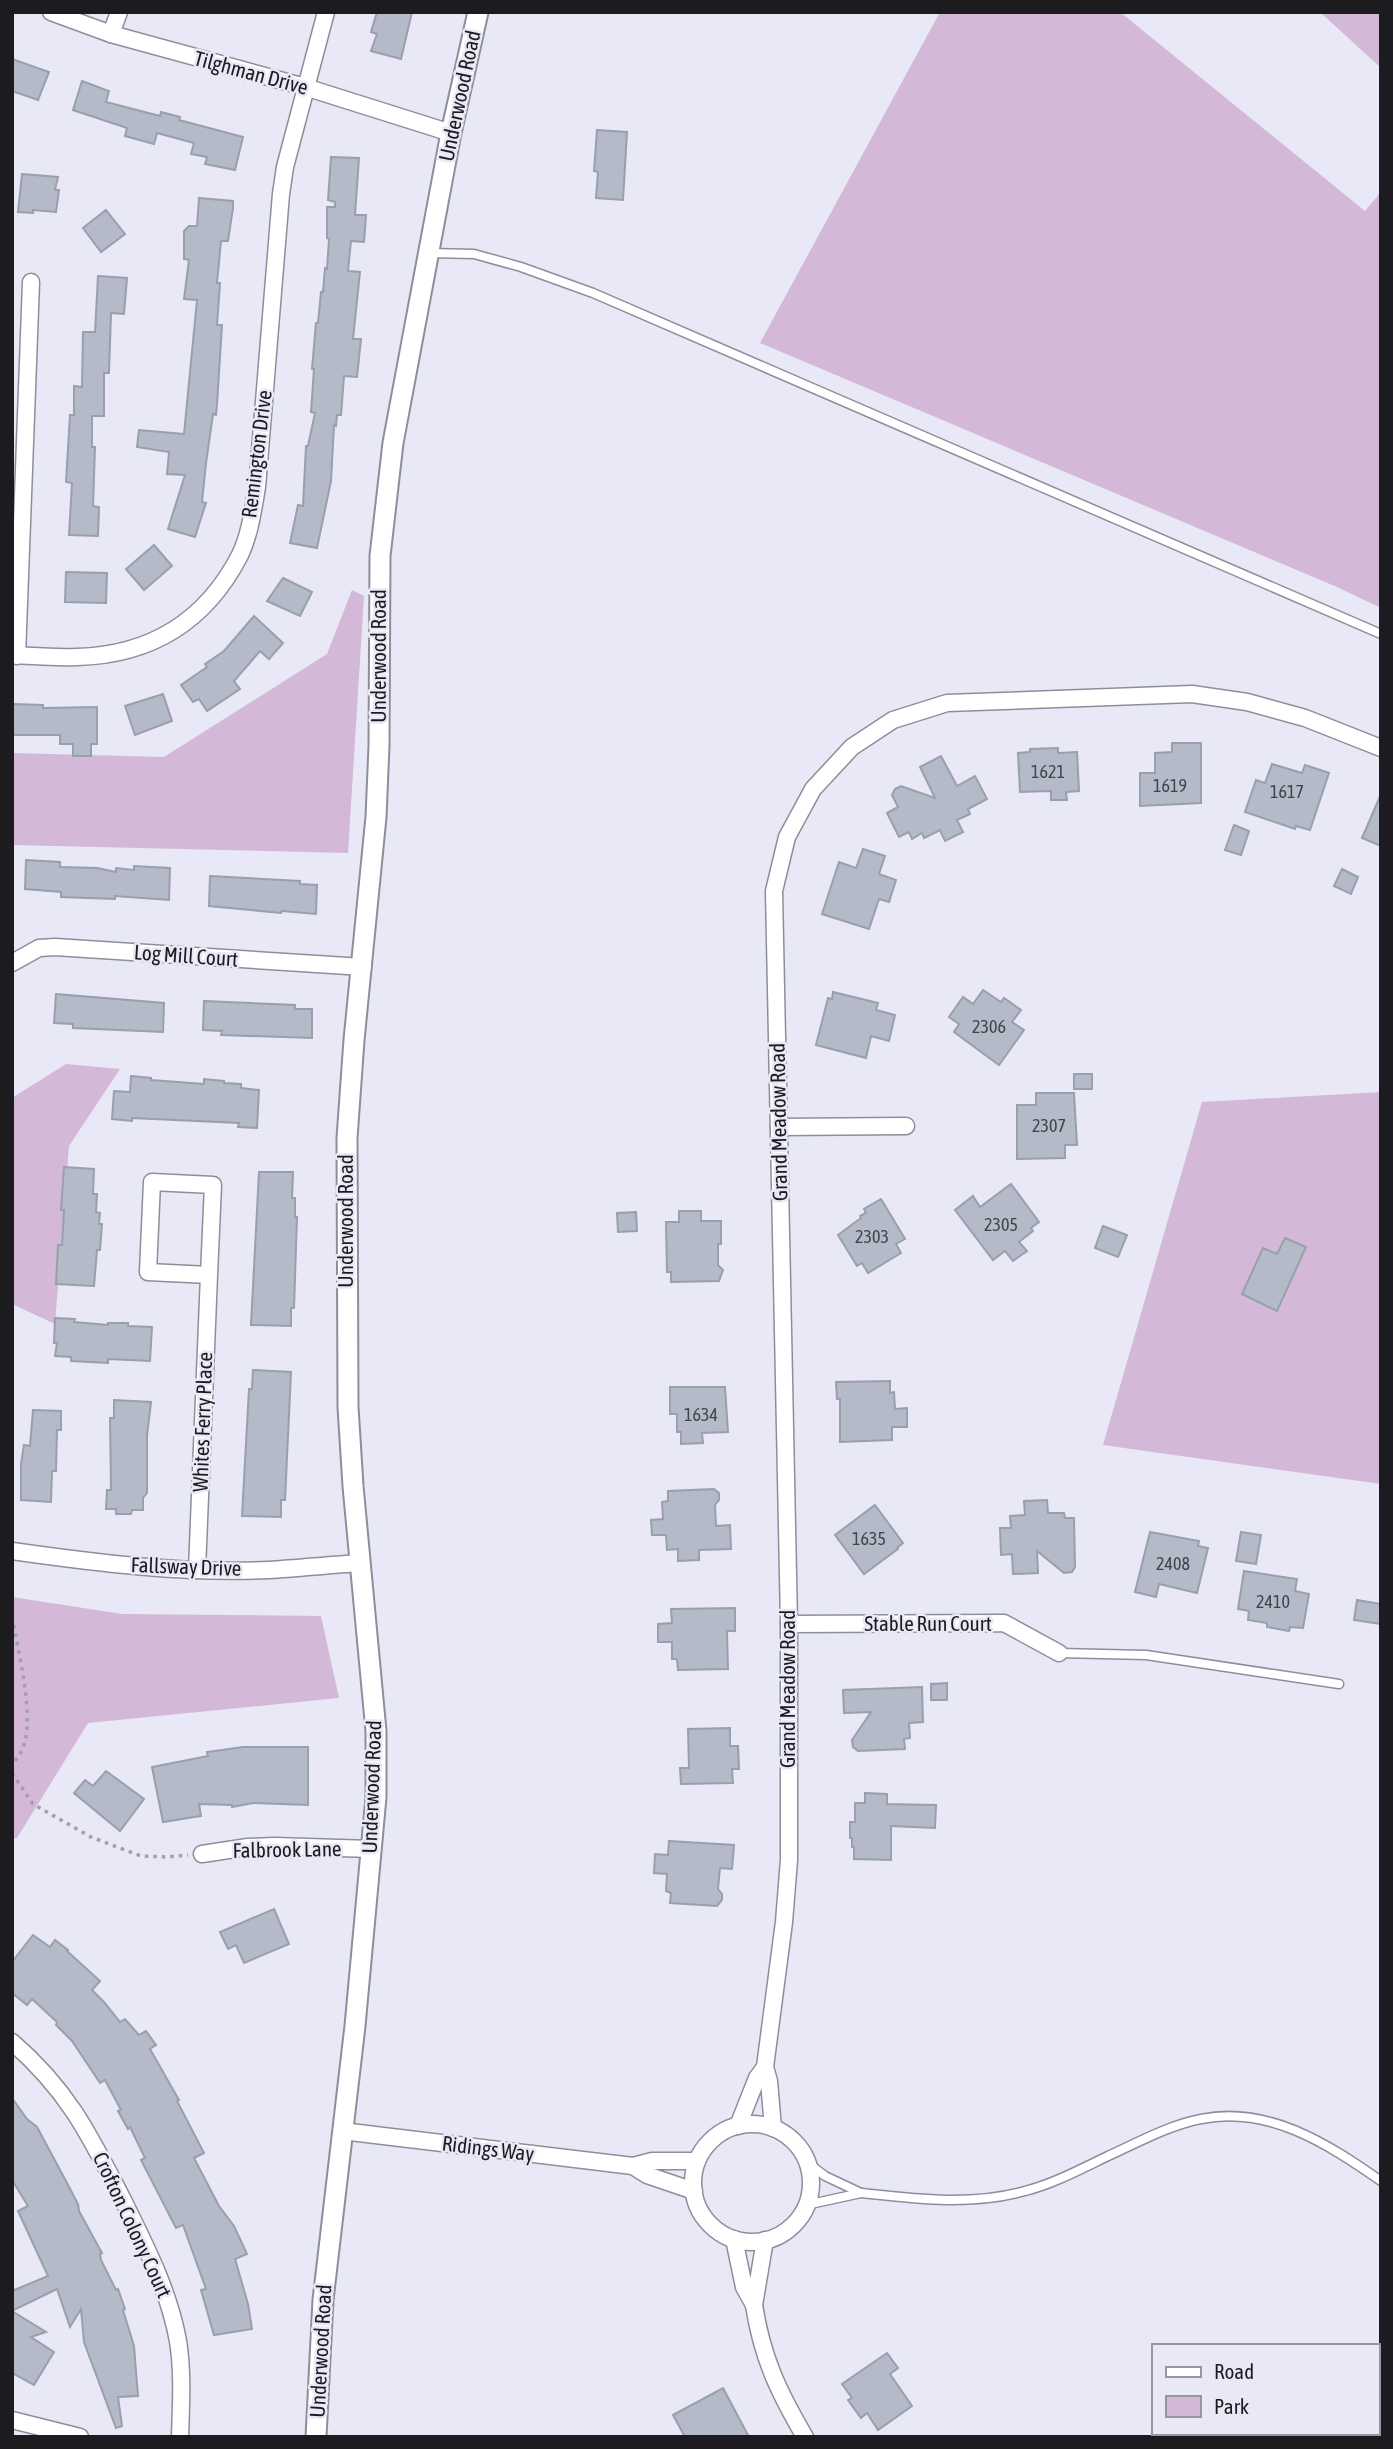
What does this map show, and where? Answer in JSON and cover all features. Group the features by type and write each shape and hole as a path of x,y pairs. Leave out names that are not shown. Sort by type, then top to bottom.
{"street":[{"name":"Tilghman Drive","path":"51,12 111,34 305,87 451,133"},
{"path":"111,34 119,12"},
{"name":"Remington Drive","path":"15,656 78,657 116,653 150,642 180,628 201,610 222,584 241,553 251,521 257,487 285,167 326,12"},
{"name":"Underwood Road","path":"316,2437 323,2301 376,1797 376,1731 348,1407 346,1138 377,805 380,556 393,443 451,133 478,12"},
{"path":"15,656 31,282"},
{"name":"Grand Meadow Road","path":"773,2128 769,2081 765,2067 784,1922 789,1860 789,1624 774,891 787,837 813,789 852,747 893,720 947,703 1192,694 1258,705 1305,718 1381,748"},
{"name":"Log Mill Court","path":"12,962 39,948 55,947 363,967"},
{"path":"779,1127 906,1126"},
{"name":"Whites Ferry Place","path":"197,1570 213,1185 152,1182 148,1272 209,1275"},
{"name":"Fallsway Drive","path":"12,1551 111,1564 197,1570 267,1570 360,1563"},
{"name":"Stable Run Court","path":"789,1624 1004,1623 1059,1653"},
{"name":"Falbrook Lane","path":"202,1854 275,1846 372,1849"},
{"name":"Crofton Colony Court","path":"12,2042 45,2073 68,2100 87,2129 158,2272 178,2342 181,2375 180,2437"},
{"name":"Grand Meadow Road","path":"738,2126 757,2078 765,2067"},
{"path":"761,2125 773,2128 790,2137 801,2149 811,2179 810,2194 796,2222 790,2228 765,2240 754,2242 734,2239 714,2228 704,2217 697,2205 693,2175 705,2147 717,2136 738,2126 761,2125"},
{"name":"Ridings Way","path":"342,2131 634,2166 652,2161 698,2161"},
{"name":"Ridings Way","path":"634,2166 647,2175 694,2191"},
{"path":"734,2239 744,2287 754,2305"},
{"path":"765,2240 754,2305 759,2340 773,2375 805,2437"},
{"path":"12,2420 80,2437"}],"lane":[{"path":"429,253 474,254 521,267 593,293 1381,634"},
{"path":"1059,1653 1146,1655 1339,1684"},
{"path":"806,2205 861,2193 930,2200 993,2199 1039,2186 1168,2130 1200,2119 1225,2116 1254,2117 1281,2124 1316,2140 1381,2181"},
{"path":"808,2164 825,2176 861,2193"}],"path":[{"path":"12,1617 25,1697 26,1738 22,1753 12,1765"},
{"path":"12,1773 33,1804 91,1837 141,1856 202,1854"}],"green space":[{"path":"940,12 1120,12 1365,211 1381,192 1381,608 760,343"},
{"path":"1320,12 1381,12 1381,68"},
{"path":"352,590 364,596 348,853 12,845 12,753 164,757 327,654"},
{"path":"66,1064 120,1069 69,1146 55,1324 12,1304 12,1098"},
{"path":"1381,1092 1381,1484 1103,1445 1202,1102"},
{"path":"12,1597 122,1614 321,1616 339,1698 88,1723 17,1838 12,1839"}],"building":[{"path":"377,12 412,12 401,59 371,51 377,34 371,32"},
{"path":"12,59 49,72 38,100 12,91"},
{"path":"82,81 109,91 106,102 160,116 161,112 180,117 179,120 243,137 235,170 205,164 207,157 191,154 194,143 157,133 154,144 125,136 127,128 73,110"},
{"path":"597,130 627,132 623,200 596,198 598,172 594,171"},
{"path":"331,157 359,158 355,215 366,215 364,242 351,241 348,271 360,272 353,339 361,339 357,377 344,376 341,415 337,415 336,426 334,425 331,481 317,548 290,543 298,505 303,506 306,446 315,413 311,412 312,369 316,323 325,268 327,269 327,207 335,207 335,202 328,200"},
{"path":"22,174 58,177 55,190 59,190 56,212 18,212"},
{"path":"199,198 233,201 233,208 228,241 221,241 217,325 222,325 217,405 216,415 213,414 206,463 202,502 206,503 195,537 168,529 185,475 167,474 169,452 137,447 139,430 184,434 197,300 184,299 189,260 184,259 184,231 189,226 197,226"},
{"path":"106,210 125,234 101,252 83,228"},
{"path":"98,276 127,278 124,314 111,313 109,373 104,373 104,416 92,416 92,447 95,447 93,506 99,507 98,536 69,535 72,483 66,482 70,415 74,415 74,386 82,387 83,332 95,332"},
{"path":"154,545 172,566 144,590 126,569"},
{"path":"66,572 107,573 106,603 65,602"},
{"path":"283,578 312,592 300,616 267,601"},
{"path":"254,616 283,643 269,659 260,651 234,681 240,689 207,711 199,699 193,702 181,685 224,651"},
{"path":"163,694 172,721 135,735 125,706"},
{"path":"13,704 43,705 43,708 97,707 97,744 91,744 91,756 73,756 73,744 60,744 60,735 13,735"},
{"path":"1172,743 1201,743 1201,803 1140,806 1140,773 1155,773 1155,753 1172,752"},
{"path":"1058,748 1058,753 1077,752 1079,791 1066,792 1067,800 1051,800 1051,791 1020,792 1018,753 1030,752 1030,749"},
{"path":"941,756 957,786 975,776 987,799 968,809 970,814 957,820 963,832 945,841 940,830 924,838 922,833 912,839 909,832 899,837 887,813 898,807 892,795 895,789 901,786 935,798 920,767"},
{"path":"1272,764 1302,773 1305,765 1329,773 1310,830 1296,826 1295,829 1245,812 1256,780 1265,783"},
{"path":"1381,794 1381,846 1362,838"},
{"path":"1234,825 1249,831 1241,855 1225,850"},
{"path":"863,849 885,856 879,874 896,880 889,902 879,899 869,929 822,914 839,862 856,868"},
{"path":"26,860 60,862 60,867 97,868 116,872 116,868 134,870 134,866 170,868 169,900 115,896 115,899 61,897 61,892 25,889"},
{"path":"1342,869 1358,877 1351,894 1334,886"},
{"path":"210,876 300,881 300,884 317,885 316,914 209,906"},
{"path":"983,990 1001,1002 1004,998 1021,1010 1012,1022 1024,1030 999,1065 954,1032 959,1024 949,1017 963,997 973,1004"},
{"path":"833,992 878,1003 876,1010 895,1015 889,1041 871,1036 866,1058 816,1045 828,998 832,999"},
{"path":"56,994 164,1003 163,1032 73,1028 73,1024 54,1023"},
{"path":"204,1001 295,1005 295,1009 312,1009 312,1038 221,1035 222,1031 203,1030"},
{"path":"1074,1074 1092,1074 1092,1089 1074,1089"},
{"path":"131,1076 204,1084 204,1079 224,1081 241,1084 241,1088 259,1090 257,1128 238,1127 239,1123 112,1119 114,1091 130,1092"},
{"path":"1036,1093 1074,1093 1077,1145 1065,1145 1065,1158 1017,1159 1017,1105 1036,1105"},
{"path":"64,1167 94,1169 93,1194 97,1194 96,1212 100,1213 99,1224 102,1224 94,1286 56,1284 58,1245 62,1245"},
{"path":"259,1172 293,1172 292,1198 295,1198 297,1217 291,1326 251,1325"},
{"path":"1011,1184 1039,1222 1031,1228 1033,1231 1019,1242 1027,1251 1013,1261 1005,1251 993,1260 955,1210 973,1196 980,1207"},
{"path":"881,1199 905,1239 896,1244 901,1253 868,1273 862,1263 857,1266 838,1235 866,1213 864,1209"},
{"path":"679,1211 701,1211 701,1221 721,1221 718,1265 723,1270 719,1281 671,1282 671,1272 667,1272 666,1222 679,1222"},
{"path":"636,1212 637,1231 618,1232 617,1213"},
{"path":"1103,1226 1127,1235 1118,1257 1095,1248"},
{"path":"1285,1238 1306,1247 1277,1311 1242,1294 1263,1248 1277,1254"},
{"path":"55,1318 75,1319 74,1322 108,1325 128,1323 128,1326 152,1327 150,1361 108,1359 108,1363 71,1361 71,1357 55,1356"},
{"path":"253,1370 291,1372 285,1500 281,1500 281,1517 242,1516 249,1389 252,1389"},
{"path":"890,1381 890,1393 894,1392 895,1409 907,1408 907,1427 892,1427 892,1440 840,1442 840,1399 837,1399 836,1382"},
{"path":"670,1387 725,1387 728,1432 702,1433 703,1443 681,1444 681,1432 677,1432 677,1414 670,1414"},
{"path":"114,1400 151,1402 147,1436 147,1493 143,1498 143,1510 132,1510 131,1514 116,1514 116,1509 106,1509 107,1490 111,1490 110,1418 114,1418"},
{"path":"33,1410 61,1411 61,1430 57,1430 56,1471 52,1471 51,1502 21,1500 21,1464 24,1445 30,1446"},
{"path":"714,1489 719,1493 719,1500 715,1505 716,1526 730,1525 731,1549 699,1550 699,1560 678,1561 678,1549 667,1550 666,1535 652,1535 651,1520 663,1519 662,1502 668,1501 668,1491"},
{"path":"1047,1500 1048,1513 1064,1513 1065,1518 1074,1518 1075,1567 1072,1572 1064,1573 1037,1551 1038,1573 1013,1574 1012,1554 1001,1555 1000,1528 1011,1528 1010,1516 1025,1515 1024,1501"},
{"path":"875,1505 903,1543 864,1574 835,1535"},
{"path":"1150,1532 1199,1541 1198,1546 1208,1548 1197,1593 1159,1584 1156,1597 1135,1592"},
{"path":"1241,1532 1261,1535 1256,1564 1236,1561"},
{"path":"1244,1571 1297,1579 1295,1591 1309,1594 1303,1628 1290,1627 1289,1631 1248,1620 1249,1611 1238,1609"},
{"path":"1357,1600 1381,1604 1381,1624 1354,1620"},
{"path":"735,1608 735,1631 727,1631 728,1669 678,1670 677,1659 672,1659 672,1642 658,1642 658,1624 672,1623 671,1609"},
{"path":"947,1683 947,1700 931,1700 931,1684"},
{"path":"922,1687 923,1722 909,1723 910,1738 904,1739 905,1749 858,1751 853,1747 852,1740 871,1712 844,1713 843,1690"},
{"path":"730,1728 730,1746 738,1746 739,1769 732,1769 733,1783 681,1784 680,1768 689,1768 688,1729"},
{"path":"243,1747 308,1747 308,1805 253,1803 232,1807 199,1804 201,1816 163,1822 152,1767 208,1756 207,1752"},
{"path":"106,1771 144,1799 120,1831 74,1793 85,1780 93,1786"},
{"path":"865,1793 887,1794 887,1804 936,1805 935,1828 891,1826 891,1860 854,1859 850,1822 855,1822 855,1803 865,1803"},
{"path":"669,1841 734,1845 732,1869 720,1868 718,1889 722,1900 717,1906 670,1903 671,1893 666,1891 667,1874 654,1873 655,1854 668,1855"},
{"path":"274,1909 289,1944 244,1963 236,1945 228,1949 220,1932"},
{"path":"33,1935 50,1947 55,1940 68,1950 100,1981 92,1990 120,2022 125,2019 139,2035 146,2031 156,2045 150,2049 179,2100 177,2101 204,2153 194,2158 219,2206 234,2226 247,2254 235,2259 252,2329 214,2335 201,2290 206,2289 183,2225 176,2228 141,2160 145,2158 130,2127 128,2129 118,2111 121,2110 105,2080 100,2083 72,2041 56,2025 57,2022 32,1999 27,2005 12,1993 12,1962"},
{"path":"12,2098 27,2119 37,2127 67,2183 102,2253 101,2260 116,2290 118,2289 125,2309 123,2310 134,2346 138,2396 118,2397 122,2426 116,2428 84,2342 81,2309 70,2327 57,2289 12,2311 12,2291 48,2276 18,2211 28,2206 12,2180"},
{"path":"12,2311 46,2332 31,2337 54,2352 34,2385 12,2373"},
{"path":"887,2353 898,2368 890,2374 912,2406 878,2430 867,2413 861,2418 848,2400 852,2398 842,2384"},
{"path":"723,2388 749,2437 685,2437 673,2415"}]}
